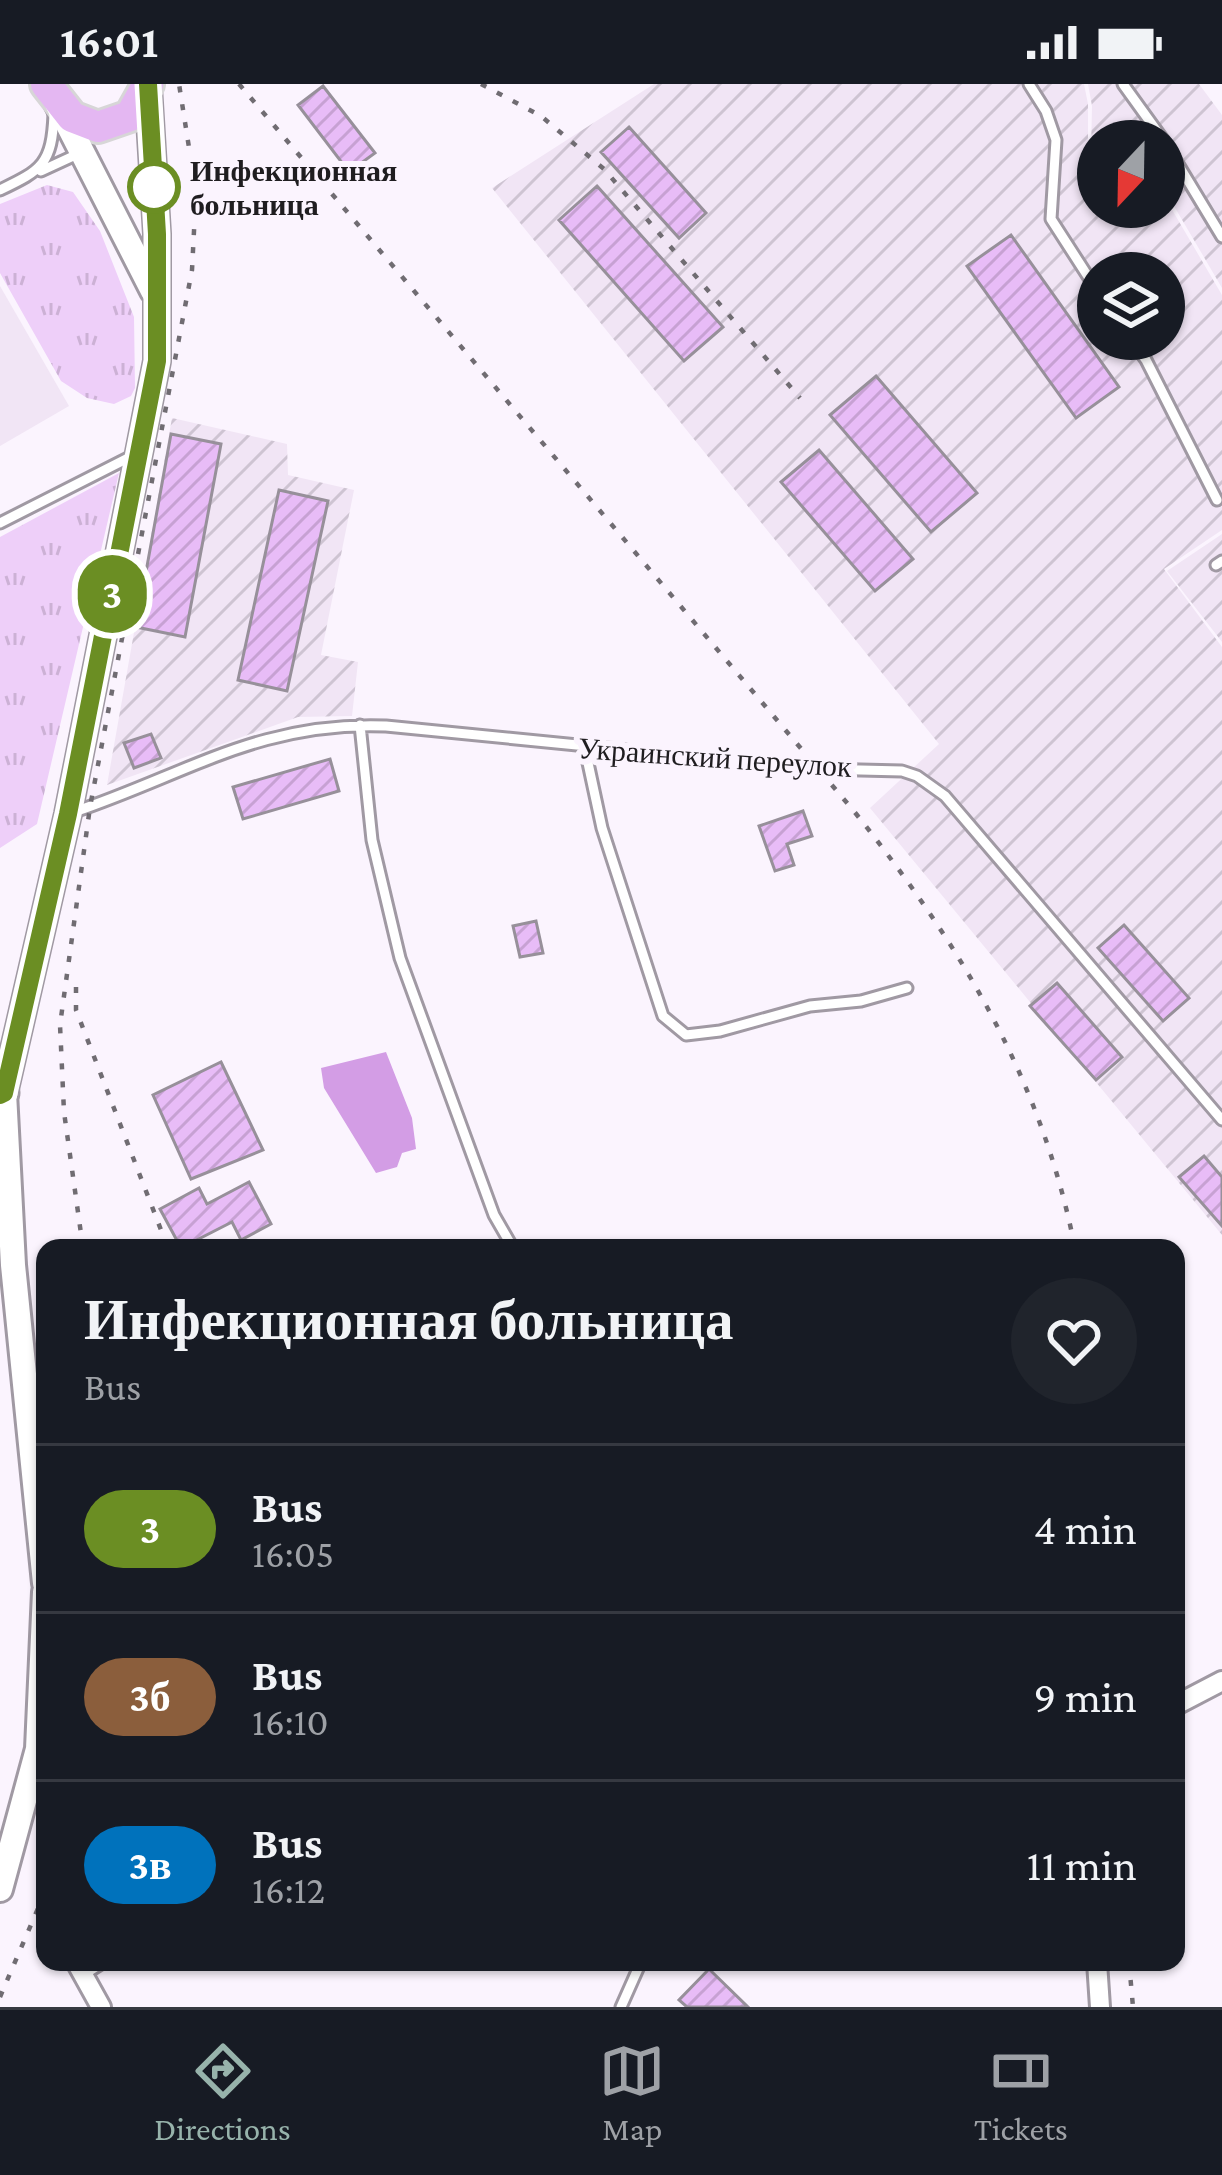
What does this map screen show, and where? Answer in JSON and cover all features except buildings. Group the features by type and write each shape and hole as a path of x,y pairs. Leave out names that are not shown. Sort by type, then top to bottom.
{"main road":[{"path":"51,92 84,123 111,125 130,116 148,86"}],"street":[{"path":"36,1493 2,1094 68,814 157,361 159,304 148,86"},
{"path":"51,92 159,304"},
{"path":"1185,1701 1222,1682"},
{"path":"0,1889 36,1756"},
{"path":"81,1971 101,2007"},
{"path":"1097,1971 1100,2007"}],"lane":[{"path":"1029,84 1056,140 1051,219 1077,259"},
{"path":"1124,84 1149,120"},
{"path":"36,173 51,144 51,92"},
{"path":"0,190 80,153"},
{"path":"1185,176 1222,237"},
{"path":"1146,360 1217,500"},
{"path":"0,523 141,452"},
{"path":"360,725 372,840 400,958 494,1215 508,1239"},
{"name":"Украинский переулок","path":"68,814 254,740 312,727 360,725 819,769 892,770 917,776 946,796 1222,1120"},
{"path":"585,748 602,828 663,1016 686,1035 907,988"},
{"path":"621,2007 637,1971"}],"shaded area":[{"path":"654,84 1084,84 1088,120 1077,120 1077,228 1183,228 1222,295 1222,530 1164,569 1222,647 1222,1235 870,808 939,744 492,188"},
{"path":"1088,84 1199,84 1222,115 1222,288 1185,225 1185,120 1092,120"},
{"path":"0,286 69,406 0,446"},
{"path":"172,418 287,444 288,475 354,490 321,655 358,662 352,716 298,717 107,785"},
{"path":"1222,534 1222,642 1167,571"},
{"path":"386,1052 412,1118 416,1149 402,1153 397,1167 376,1173 324,1088 321,1068"}],"green space":[{"path":"47,185 73,192 100,231 134,317 135,388 131,396 114,404 87,398 61,381 0,273 0,204"},
{"path":"119,473 37,824 0,848 0,537"}],"railway":[{"path":"82,1239 64,1112 60,1025 90,807 192,270 196,192 179,84"},
{"path":"239,84 892,860 961,962 1018,1070 1041,1126 1073,1239"},
{"path":"481,84 541,116 604,169 800,398"},
{"path":"76,987 76,1010 165,1239"},
{"path":"0,1997 36,1913"},
{"path":"1130,1971 1133,2007"}],"bus line":[{"name":"3","path":"0,1095 68,814 157,361 157,234 148,84"}],"place":[{"name":"Инфекционная больница","path":"154,187"}]}
